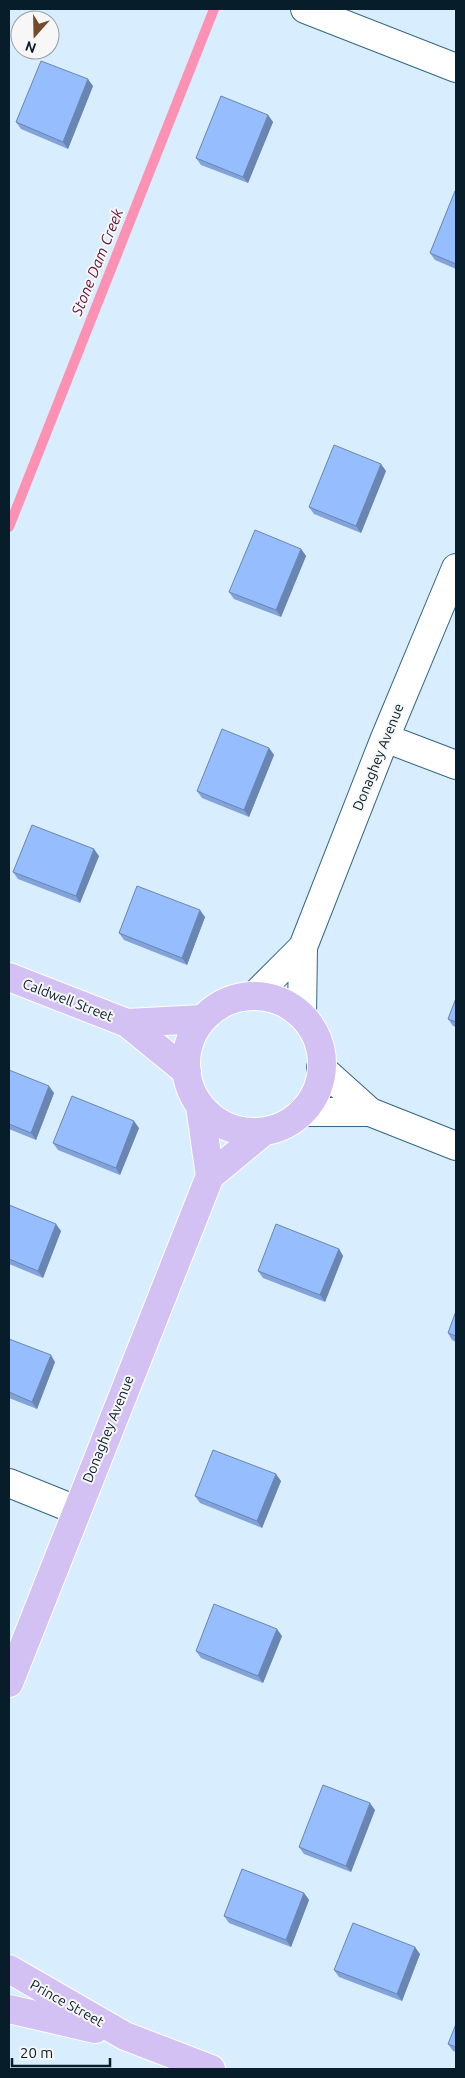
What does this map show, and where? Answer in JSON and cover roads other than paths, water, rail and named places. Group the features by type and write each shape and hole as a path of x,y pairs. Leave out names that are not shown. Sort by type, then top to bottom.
{"main road":[{"name":"Caldwell Street","path":"9,977 127,1023 187,1072"},
{"path":"242,996 264,996 285,1003 302,1015 315,1033 322,1053 322,1075 315,1095 302,1112 284,1125 263,1132 240,1130 218,1121 200,1106 189,1085 186,1062 190,1039 202,1019 220,1004 242,996"},
{"name":"Caldwell Street","path":"127,1023 202,1019"},
{"name":"Donaghey Avenue","path":"200,1106 210,1176"},
{"name":"Donaghey Avenue","path":"9,1683 210,1176 263,1132"},
{"name":"Prince Street","path":"9,1969 125,2036"},
{"name":"Prince Street","path":"9,2009 125,2036 210,2069"}],"street":[{"path":"305,9 456,68"},
{"name":"Donaghey Avenue","path":"302,1015 303,947 385,738 456,568"},
{"path":"385,738 456,765"},
{"name":"Donaghey Avenue","path":"254,996 303,947"},
{"path":"322,1068 370,1112 456,1146"},
{"path":"302,1112 370,1112"},
{"path":"9,1483 76,1510"}],"waterway":[{"name":"Stone Dam Creek","path":"9,527 214,9"}]}
